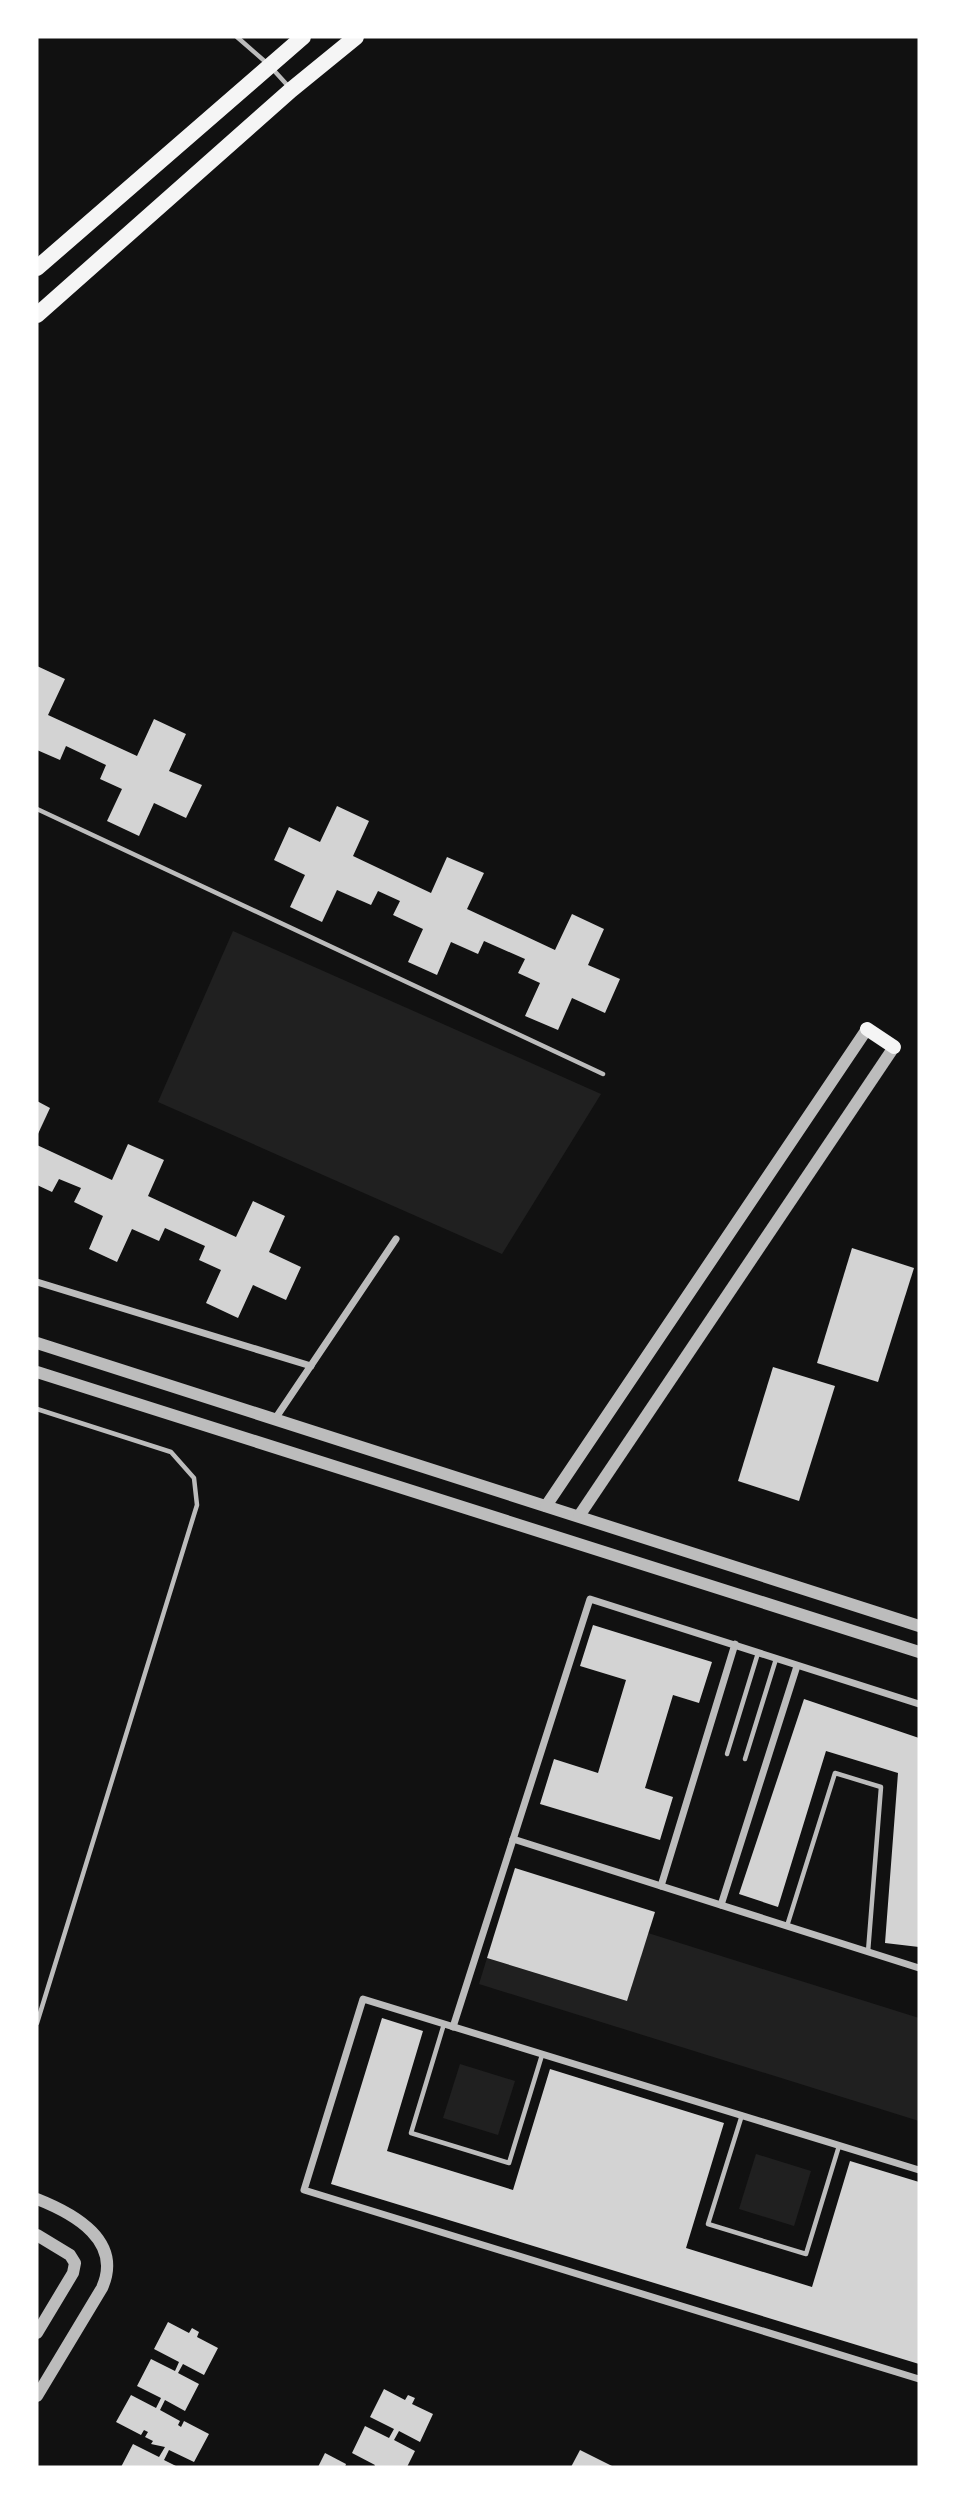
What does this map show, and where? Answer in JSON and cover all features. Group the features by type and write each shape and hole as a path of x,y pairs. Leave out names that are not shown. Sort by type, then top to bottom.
{"main road":[{"path":"37,268 303,37"},
{"path":"37,315 291,90 356,37"},
{"path":"867,1029 894,1047"}],"street":[{"path":"547,1506 867,1029"},
{"path":"579,1517 894,1047"},
{"path":"275,1419 396,1239"},
{"path":"37,1282 311,1366"},
{"path":"37,1343 919,1626"},
{"path":"37,1372 919,1652"},
{"path":"453,2027 590,1599 919,1704"},
{"path":"661,1886 735,1644"},
{"path":"721,1905 797,1666"},
{"path":"513,1839 919,1968"},
{"path":"919,2170 363,1999 304,2190 919,2379"},
{"path":"37,2199 96,2234 105,2250 108,2269 102,2288 37,2396"},
{"path":"37,2235 70,2255 75,2263 73,2273 37,2333"}],"lane":[{"path":"237,37 269,65 291,90"},
{"path":"37,809 603,1074"},
{"path":"37,1409 172,1452 194,1478 197,1504 37,2023"},
{"path":"727,1754 758,1653"},
{"path":"745,1759 776,1658"},
{"path":"787,1926 835,1773 869,1783 881,1787 869,1952"},
{"path":"444,2024 411,2133 423,2137 509,2163 542,2054"},
{"path":"742,2115 708,2224 720,2228 806,2254 839,2146"}],"shaded area":[{"path":"233,931 601,1094 502,1254 158,1102"},
{"path":"648,1933 919,2018 919,2121 479,1984 487,1958 627,2001"},
{"path":"460,2064 515,2081 498,2135 443,2118"},
{"path":"756,2154 811,2171 794,2226 739,2209"}],"building":[{"path":"37,666 65,679 48,715 137,756 154,719 186,734 169,771 202,785 186,818 154,803 139,836 107,821 122,789 100,779 106,765 66,746 60,760 37,750"},
{"path":"337,806 369,821 353,856 431,893 447,857 484,873 467,909 555,950 572,914 604,929 588,965 620,979 605,1013 572,998 558,1030 525,1016 540,983 518,973 525,959 484,941 478,954 451,942 437,975 408,962 423,929 393,915 400,901 378,891 371,905 337,890 322,922 290,907 305,875 274,860 289,827 320,842"},
{"path":"37,1101 50,1108 37,1136"},
{"path":"128,1144 164,1160 148,1196 236,1237 253,1201 285,1216 269,1252 301,1267 286,1300 253,1285 238,1318 206,1303 221,1270 199,1260 205,1246 165,1228 159,1241 132,1229 117,1262 89,1249 103,1216 74,1202 81,1188 59,1179 52,1192 37,1185 37,1145 112,1180"},
{"path":"852,1248 914,1268 878,1382 817,1363"},
{"path":"773,1367 835,1386 799,1501 738,1481"},
{"path":"593,1625 712,1662 699,1703 673,1695 645,1788 673,1797 660,1840 540,1804 554,1759 598,1773 626,1680 580,1666"},
{"path":"804,1699 919,1738 919,1947 885,1943 898,1773 826,1751 778,1907 739,1894"},
{"path":"515,1868 655,1912 627,2001 487,1958"},
{"path":"382,2018 423,2031 387,2151 513,2190 550,2069 724,2123 686,2248 812,2287 850,2161 919,2182 919,2364 331,2184"},
{"path":"168,2322 189,2333 192,2328 199,2332 197,2337 218,2348 204,2375 183,2364 178,2373 199,2384 185,2411 165,2400 160,2410 180,2421 178,2425 181,2427 184,2421 209,2434 194,2462 169,2450 164,2460 178,2467 121,2467 133,2444 159,2457 165,2447 151,2444 153,2441 145,2437 148,2432 144,2430 141,2435 116,2422 131,2395 156,2408 161,2398 137,2386 151,2359 175,2371 179,2362 154,2349"},
{"path":"384,2389 405,2400 408,2395 415,2398 412,2404 433,2414 420,2442 399,2431 394,2440 415,2451 407,2467 374,2467 375,2465 352,2453 365,2426 389,2438 394,2429 370,2417"},
{"path":"580,2450 614,2467 571,2467"},
{"path":"325,2453 346,2464 345,2467 318,2467"}]}
